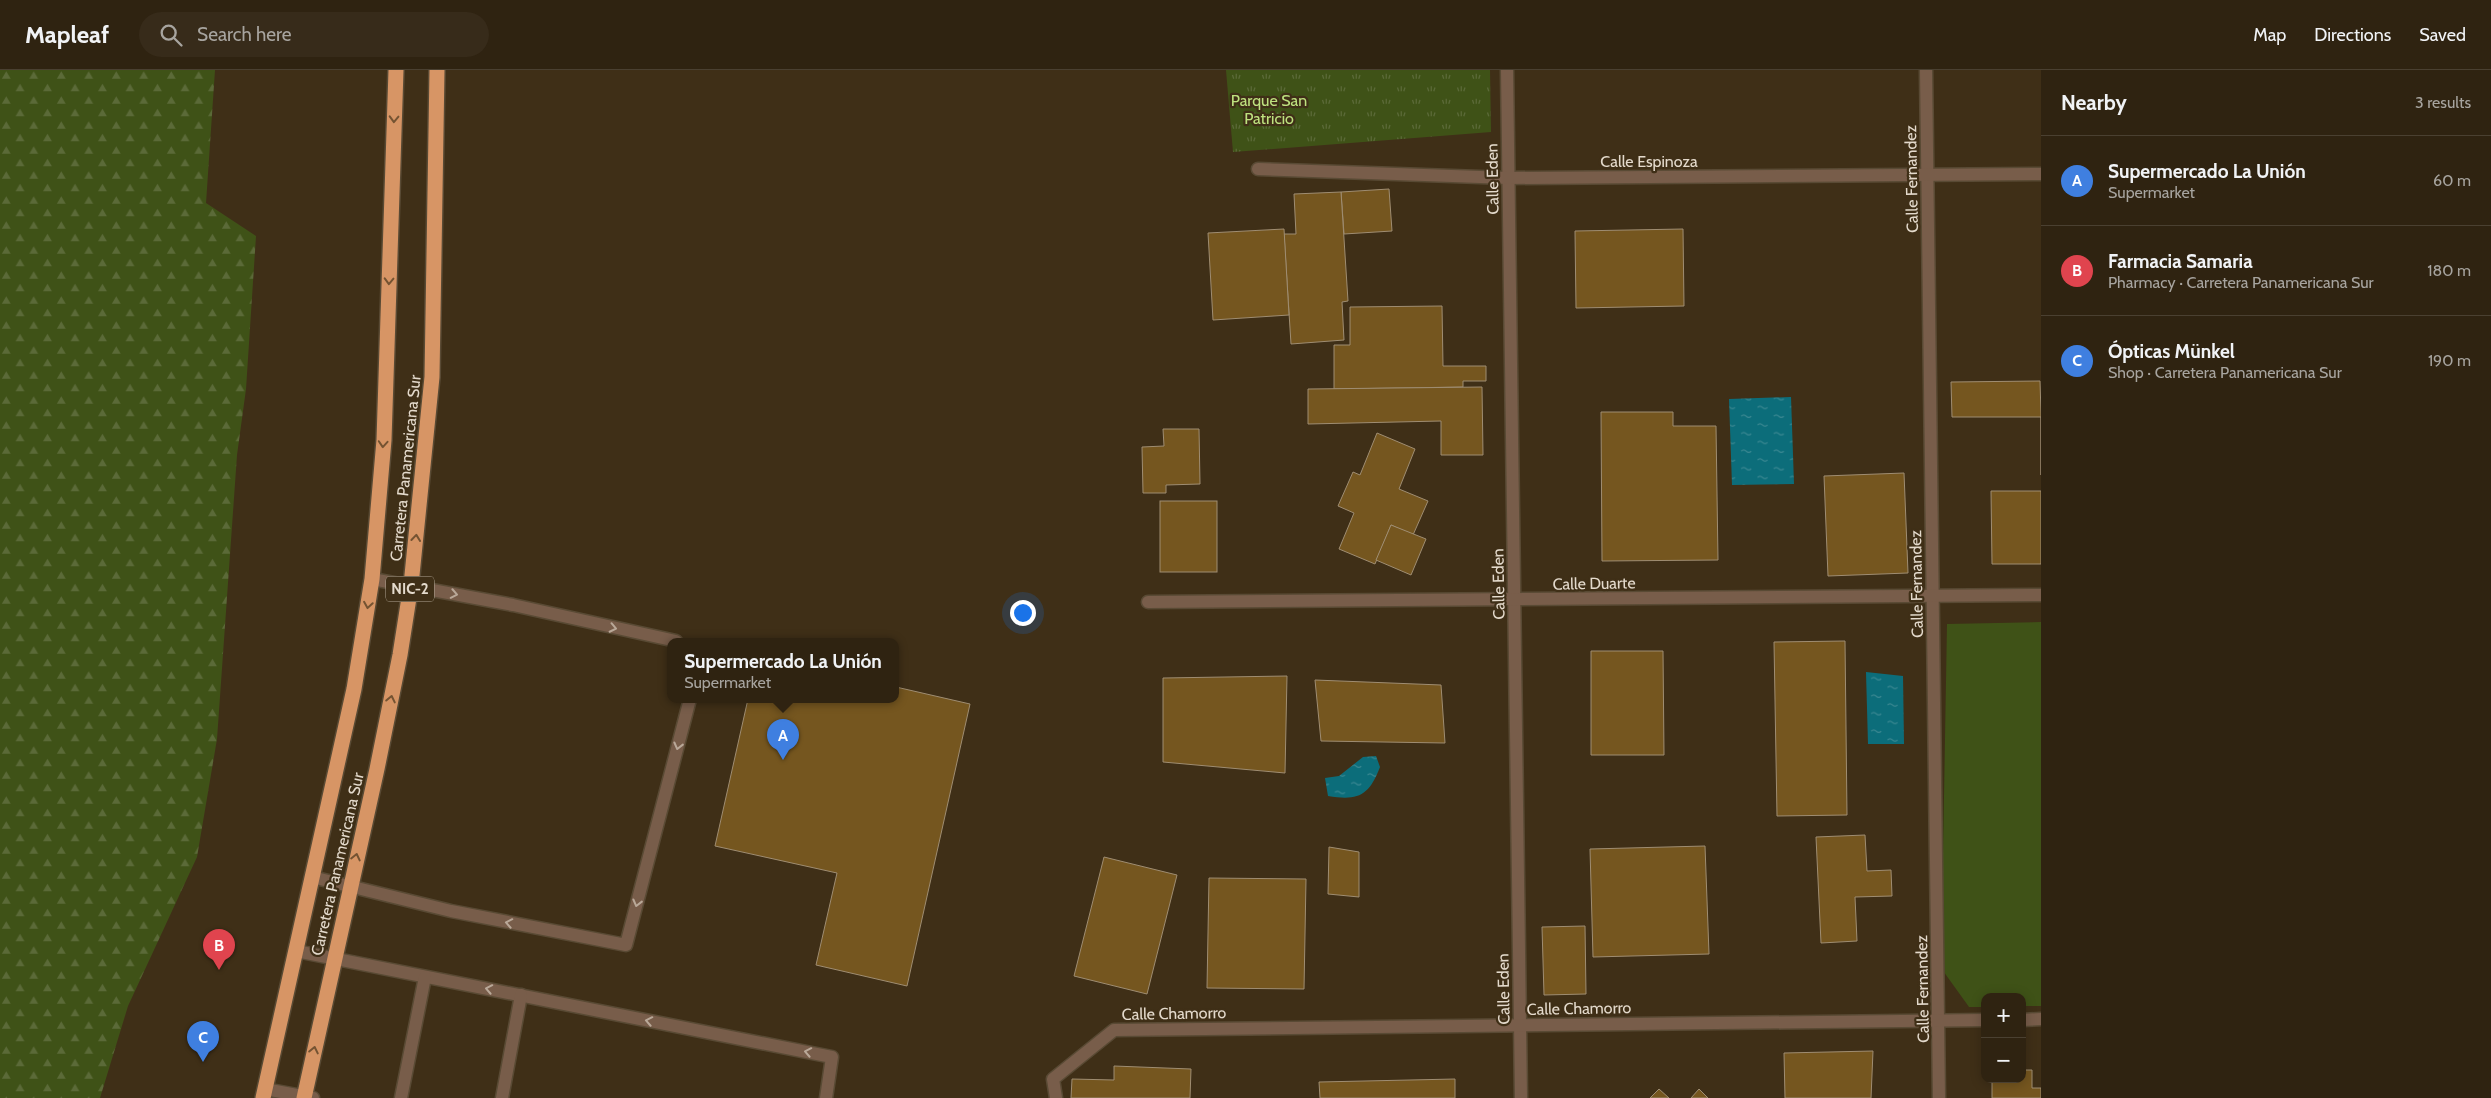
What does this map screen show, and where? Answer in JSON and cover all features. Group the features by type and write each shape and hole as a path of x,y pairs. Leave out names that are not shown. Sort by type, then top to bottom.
{"highway":[{"name":"Carretera Panamericana Sur","path":"264,1093 354,689 372,579 384,440 396,70"},
{"name":"Carretera Panamericana Sur","path":"307,1097 334,958 398,665 411,585 432,377 437,70"}],"street":[{"name":"Calle Eden","path":"1507,70 1521,1098"},
{"name":"Calle Fernandez","path":"1926,70 1939,1098"},
{"name":"Calle Espinoza","path":"1258,169 1508,178 2041,174"},
{"path":"372,579 411,585 667,639"},
{"name":"Calle Duarte","path":"1148,602 2041,595"},
{"path":"312,877 451,911 626,945 689,703"},
{"path":"296,951 832,1056 826,1098"},
{"path":"401,1098 425,977"},
{"path":"502,1098 521,995"},
{"name":"Calle Chamorro","path":"1056,1098 1053,1078 1114,1030 1981,1020"},
{"path":"2026,1020 2041,1020"},
{"path":"264,1093 307,1097"}],"green space":[{"path":"0,70 215,70 206,203 256,236 246,389 237,455 217,739 197,857 128,1006 100,1098 0,1098"},
{"name":"Parque San Patricio","path":"1226,70 1490,70 1491,132 1233,152"},
{"path":"2041,622 2041,1006 2026,1006 2026,993 1981,993 1981,1007 1969,1007 1941,968 1947,624"}],"water":[{"path":"1791,397 1794,484 1732,485 1729,399"},
{"path":"1866,672 1903,676 1904,744 1868,744"},
{"path":"1376,756 1380,767 1367,790 1355,797 1328,796 1325,778 1339,776 1363,757"}],"building":[{"path":"1389,189 1392,231 1344,234 1341,192"},
{"path":"1341,192 1348,301 1342,302 1344,340 1291,344 1284,234 1296,234 1294,194"},
{"path":"1284,229 1289,315 1213,320 1208,233"},
{"path":"1683,229 1684,306 1576,308 1575,231"},
{"path":"1442,306 1443,366 1486,366 1486,381 1463,381 1463,387 1334,389 1334,345 1350,345 1350,307"},
{"path":"2040,381 2041,417 1952,417 1951,382"},
{"path":"1482,387 1483,455 1441,455 1441,421 1308,424 1308,389"},
{"path":"1601,412 1673,412 1673,426 1716,426 1718,560 1602,561"},
{"path":"1163,429 1199,429 1200,484 1166,485 1166,493 1143,493 1142,447 1164,446"},
{"path":"1377,433 1415,449 1399,489 1428,501 1413,535 1391,525 1375,564 1339,549 1354,513 1338,506 1353,472 1360,475"},
{"path":"1904,473 1908,573 1828,576 1824,476"},
{"path":"1991,491 2041,491 2041,564 1992,564"},
{"path":"1160,501 1217,501 1217,572 1160,572"},
{"path":"1391,525 1426,539 1411,575 1376,560"},
{"path":"1845,641 1847,815 1777,816 1774,642"},
{"path":"1591,651 1663,651 1664,755 1591,755"},
{"path":"1287,676 1285,773 1163,762 1163,678"},
{"path":"1315,680 1441,685 1445,743 1321,741"},
{"path":"899,688 970,704 907,986 816,965 837,873 715,846 747,703 899,703"},
{"path":"1865,835 1867,871 1891,870 1892,896 1855,897 1857,941 1821,943 1816,837"},
{"path":"1705,846 1709,954 1593,957 1590,849"},
{"path":"1329,847 1359,852 1359,897 1328,894"},
{"path":"1104,857 1177,875 1147,994 1074,976"},
{"path":"1209,878 1306,879 1304,989 1207,988"},
{"path":"1585,926 1586,994 1544,995 1542,927"},
{"path":"1873,1051 1871,1098 1785,1098 1784,1053"},
{"path":"1114,1066 1191,1069 1190,1098 1071,1098 1072,1079 1114,1080"},
{"path":"2026,1070 2032,1070 2032,1088 2041,1088 2041,1098 1992,1098 1992,1083 2026,1083"},
{"path":"1455,1079 1455,1098 1320,1098 1319,1082"},
{"path":"1659,1089 1669,1098 1650,1098"},
{"path":"1699,1089 1708,1098 1691,1098"}],"place":[{"name":"Supermercado La Unión","path":"783,760"},
{"name":"Farmacia Samaria","path":"219,970"},
{"name":"Ópticas Münkel","path":"203,1062"}]}
